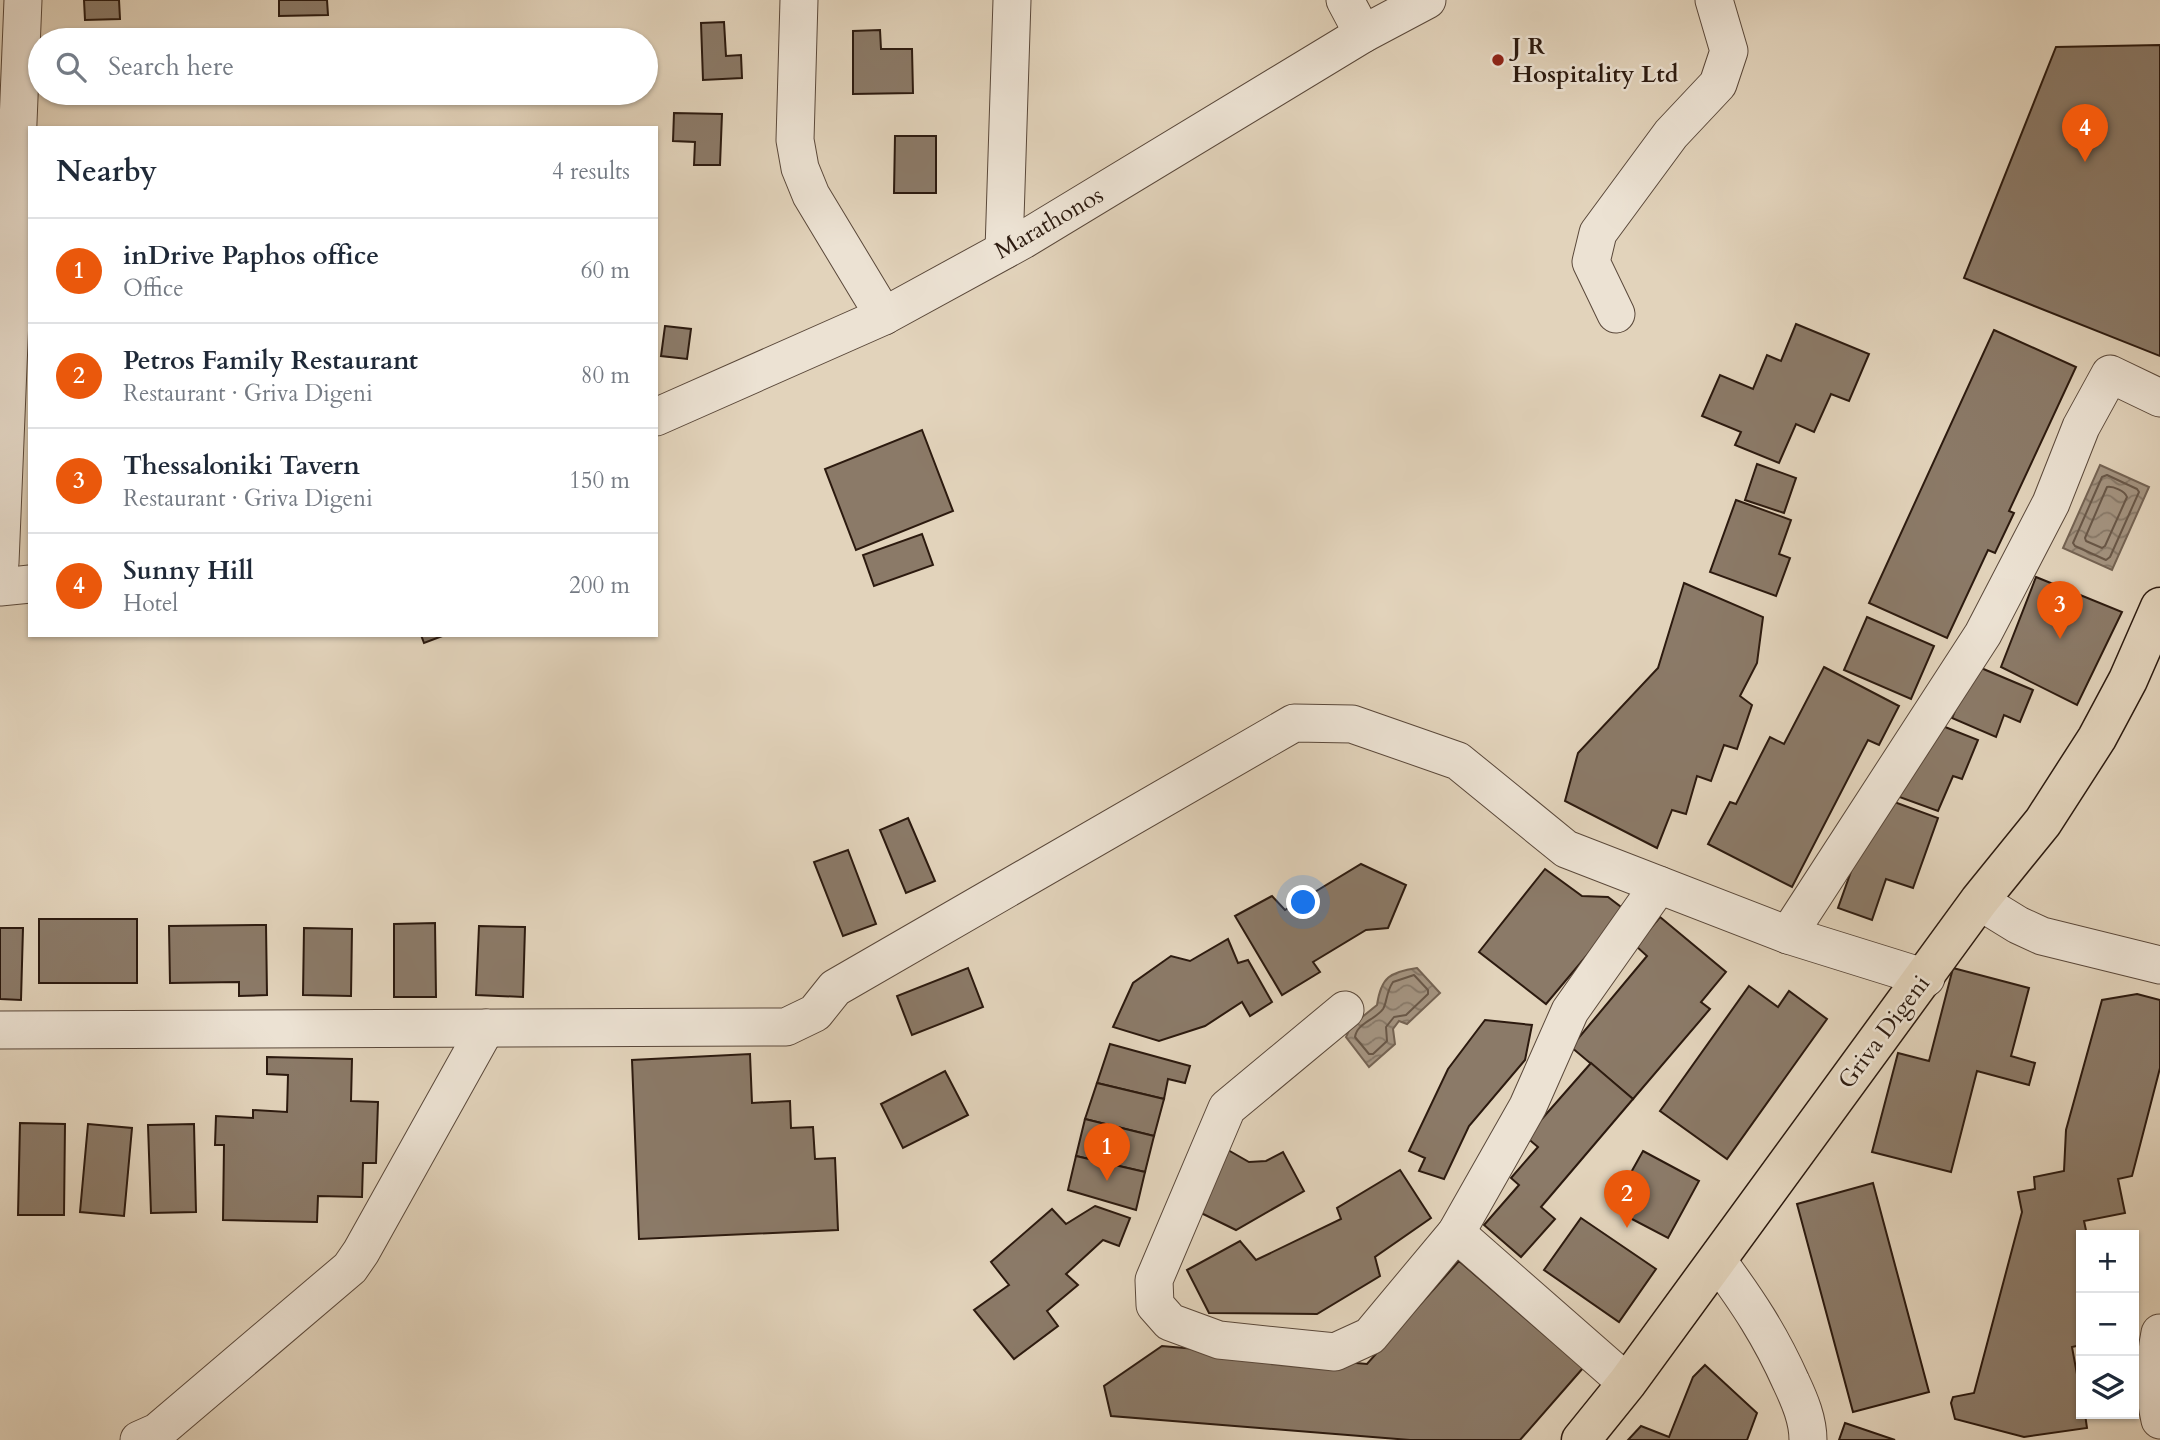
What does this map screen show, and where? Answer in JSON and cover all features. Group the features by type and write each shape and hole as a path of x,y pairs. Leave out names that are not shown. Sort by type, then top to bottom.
{"main road":[{"name":"Griva Digeni","path":"1581,1440 1627,1383 1786,1164 1926,978 1979,901 2043,822 2097,738 2160,607"}],"street":[{"path":"0,563 23,0"},
{"path":"799,0 795,140 800,168 810,195 884,316"},
{"path":"1004,250 1012,0"},
{"path":"1346,0 1363,34"},
{"name":"Marathonos","path":"658,415 884,316 1004,250 1363,34 1427,0"},
{"path":"1615,314 1591,262 1598,233 1671,134 1718,84 1729,51 1714,0"},
{"path":"1788,935 1983,634 2051,503 2081,427 2110,374 2160,398"},
{"path":"0,587 28,584"},
{"path":"0,1030 786,1027 815,1013 835,988 1294,723 1352,724 1458,761 1566,849 1788,935 1926,978"},
{"path":"1345,1010 1227,1108 1154,1280 1155,1305 1170,1322 1219,1340 1335,1352 1370,1336 1457,1233 1528,1106 1570,1011 1659,885"},
{"path":"1979,901 2042,936 2160,965"},
{"path":"139,1440 157,1432 350,1268 486,1028"},
{"path":"1457,1233 1627,1383"},
{"path":"1717,1261 1755,1311 1774,1344 1802,1407 1808,1440"},
{"path":"2160,1333 2154,1369 2155,1396 2160,1420"}],"water":[{"path":"2100,465 2149,487 2112,570 2063,548"},
{"path":"1417,968 1440,993 1407,1024 1399,1021 1393,1029 1395,1044 1369,1067 1346,1037 1351,1026 1377,1005 1381,988 1388,978"}],"building":[{"path":"84,0 119,0 120,19 85,20"},
{"path":"279,0 327,0 328,15 279,16"},
{"path":"724,22 726,56 741,55 742,78 703,80 701,23"},
{"path":"880,30 881,49 912,49 913,93 853,94 853,31"},
{"path":"2160,45 2160,356 1964,278 2056,47"},
{"path":"674,113 722,114 720,165 694,165 695,142 673,141"},
{"path":"895,136 936,136 936,193 894,193"},
{"path":"1796,324 1869,354 1849,401 1831,394 1814,432 1796,424 1779,463 1735,445 1741,432 1702,416 1720,375 1753,389 1767,355 1781,361"},
{"path":"665,326 691,329 687,359 661,356"},
{"path":"1994,330 2076,367 2009,511 2014,513 1995,553 1988,550 1947,638 1869,603"},
{"path":"922,430 953,511 856,550 825,469"},
{"path":"1757,464 1796,478 1784,513 1745,500"},
{"path":"1736,500 1791,520 1779,554 1790,558 1776,596 1710,572"},
{"path":"922,534 933,565 874,586 863,555"},
{"path":"2036,577 2122,612 2077,705 2001,667"},
{"path":"1684,583 1763,617 1757,663 1740,696 1752,705 1737,749 1724,745 1711,781 1697,776 1686,814 1672,810 1657,848 1565,801 1578,753 1658,668"},
{"path":"1867,617 1934,646 1911,699 1844,670"},
{"path":"422,637 440,637 424,643"},
{"path":"1974,665 2033,690 2020,722 2004,715 1996,737 1952,718"},
{"path":"1824,667 1899,706 1879,745 1868,740 1792,887 1708,844 1730,802 1736,804 1770,737 1784,744"},
{"path":"1935,723 1978,740 1962,779 1953,776 1938,811 1894,795"},
{"path":"1878,796 1938,818 1913,888 1886,879 1872,920 1838,908"},
{"path":"908,818 935,881 906,893 880,830"},
{"path":"848,850 876,924 843,936 814,862"},
{"path":"1361,864 1406,885 1388,928 1366,930 1313,962 1320,972 1282,995 1235,916 1272,896 1285,910"},
{"path":"1545,869 1582,896 1608,897 1625,910 1546,1004 1479,952"},
{"path":"1660,917 1726,972 1701,1002 1710,1009 1633,1099 1571,1047 1647,956 1636,946"},
{"path":"39,919 137,919 137,983 39,983"},
{"path":"435,923 436,997 394,997 394,924"},
{"path":"266,925 267,995 239,996 239,982 170,983 169,926"},
{"path":"479,926 525,927 523,997 476,995"},
{"path":"0,928 23,928 21,1000 0,999"},
{"path":"304,928 352,929 351,996 303,995"},
{"path":"1228,939 1238,963 1248,960 1272,1002 1250,1016 1242,1002 1205,1026 1159,1041 1113,1027 1133,983 1171,956 1190,961"},
{"path":"968,968 983,1007 912,1035 897,996"},
{"path":"1953,968 2029,988 2011,1056 2035,1063 2029,1085 1977,1071 1951,1172 1872,1152 1898,1053 1929,1061"},
{"path":"1749,986 1778,1007 1789,991 1827,1019 1727,1159 1660,1111"},
{"path":"2137,994 2160,1000 2160,1068 2132,1176 2118,1179 2125,1213 2084,1221 2086,1230 2076,1230 2076,1346 2072,1347 2076,1369 2076,1419 2086,1419 2087,1428 2024,1437 1955,1419 1951,1403 1953,1397 1974,1393 2022,1212 2018,1192 2035,1189 2034,1177 2064,1171 2066,1130 2102,1000"},
{"path":"1485,1020 1532,1025 1525,1060 1469,1126 1444,1179 1419,1171 1425,1158 1409,1151 1448,1069"},
{"path":"1110,1044 1190,1066 1185,1083 1168,1079 1164,1099 1097,1083"},
{"path":"750,1054 752,1103 790,1101 791,1128 813,1127 815,1159 835,1158 838,1230 639,1239 632,1060"},
{"path":"267,1057 352,1059 351,1101 378,1102 376,1163 363,1163 362,1197 318,1196 317,1222 223,1220 224,1145 215,1145 216,1116 253,1118 253,1110 287,1112 288,1075 267,1074"},
{"path":"1591,1063 1633,1099 1541,1207 1555,1219 1521,1257 1484,1225 1519,1185 1511,1178 1538,1147 1526,1137"},
{"path":"945,1071 968,1115 903,1148 881,1104"},
{"path":"1097,1083 1164,1099 1154,1136 1085,1119"},
{"path":"1085,1119 1154,1136 1145,1172 1076,1156"},
{"path":"20,1123 65,1124 64,1215 18,1215"},
{"path":"88,1124 132,1128 124,1216 80,1212"},
{"path":"194,1124 196,1212 151,1213 148,1125"},
{"path":"1228,1150 1249,1162 1266,1161 1283,1152 1304,1191 1236,1230 1201,1213"},
{"path":"1643,1151 1699,1181 1668,1238 1630,1218 1642,1196 1624,1185"},
{"path":"1076,1156 1145,1172 1136,1210 1068,1190"},
{"path":"1400,1170 1431,1218 1375,1257 1380,1276 1317,1314 1209,1313 1187,1270 1240,1241 1256,1260 1341,1219 1337,1208"},
{"path":"1873,1183 1929,1392 1853,1412 1797,1204"},
{"path":"1095,1206 1130,1218 1119,1246 1103,1240 1066,1274 1078,1285 1047,1311 1058,1326 1014,1359 974,1310 1009,1285 991,1262 1052,1209 1066,1224"},
{"path":"1581,1218 1656,1269 1619,1322 1544,1270"},
{"path":"1459,1261 1583,1368 1520,1440 1410,1440 1111,1416 1104,1386 1162,1346 1367,1364"},
{"path":"1705,1365 1757,1413 1747,1440 1628,1440 1641,1426 1669,1437 1693,1377"},
{"path":"1845,1423 1895,1440 1839,1440"}],"place":[{"name":"J R Hospitality Ltd","path":"1498,60"},
{"name":"Sunny Hill","path":"2085,162"},
{"name":"Thessaloniki Tavern","path":"2060,639"},
{"name":"inDrive Paphos office","path":"1107,1181"},
{"name":"Petros Family Restaurant","path":"1627,1228"}]}
